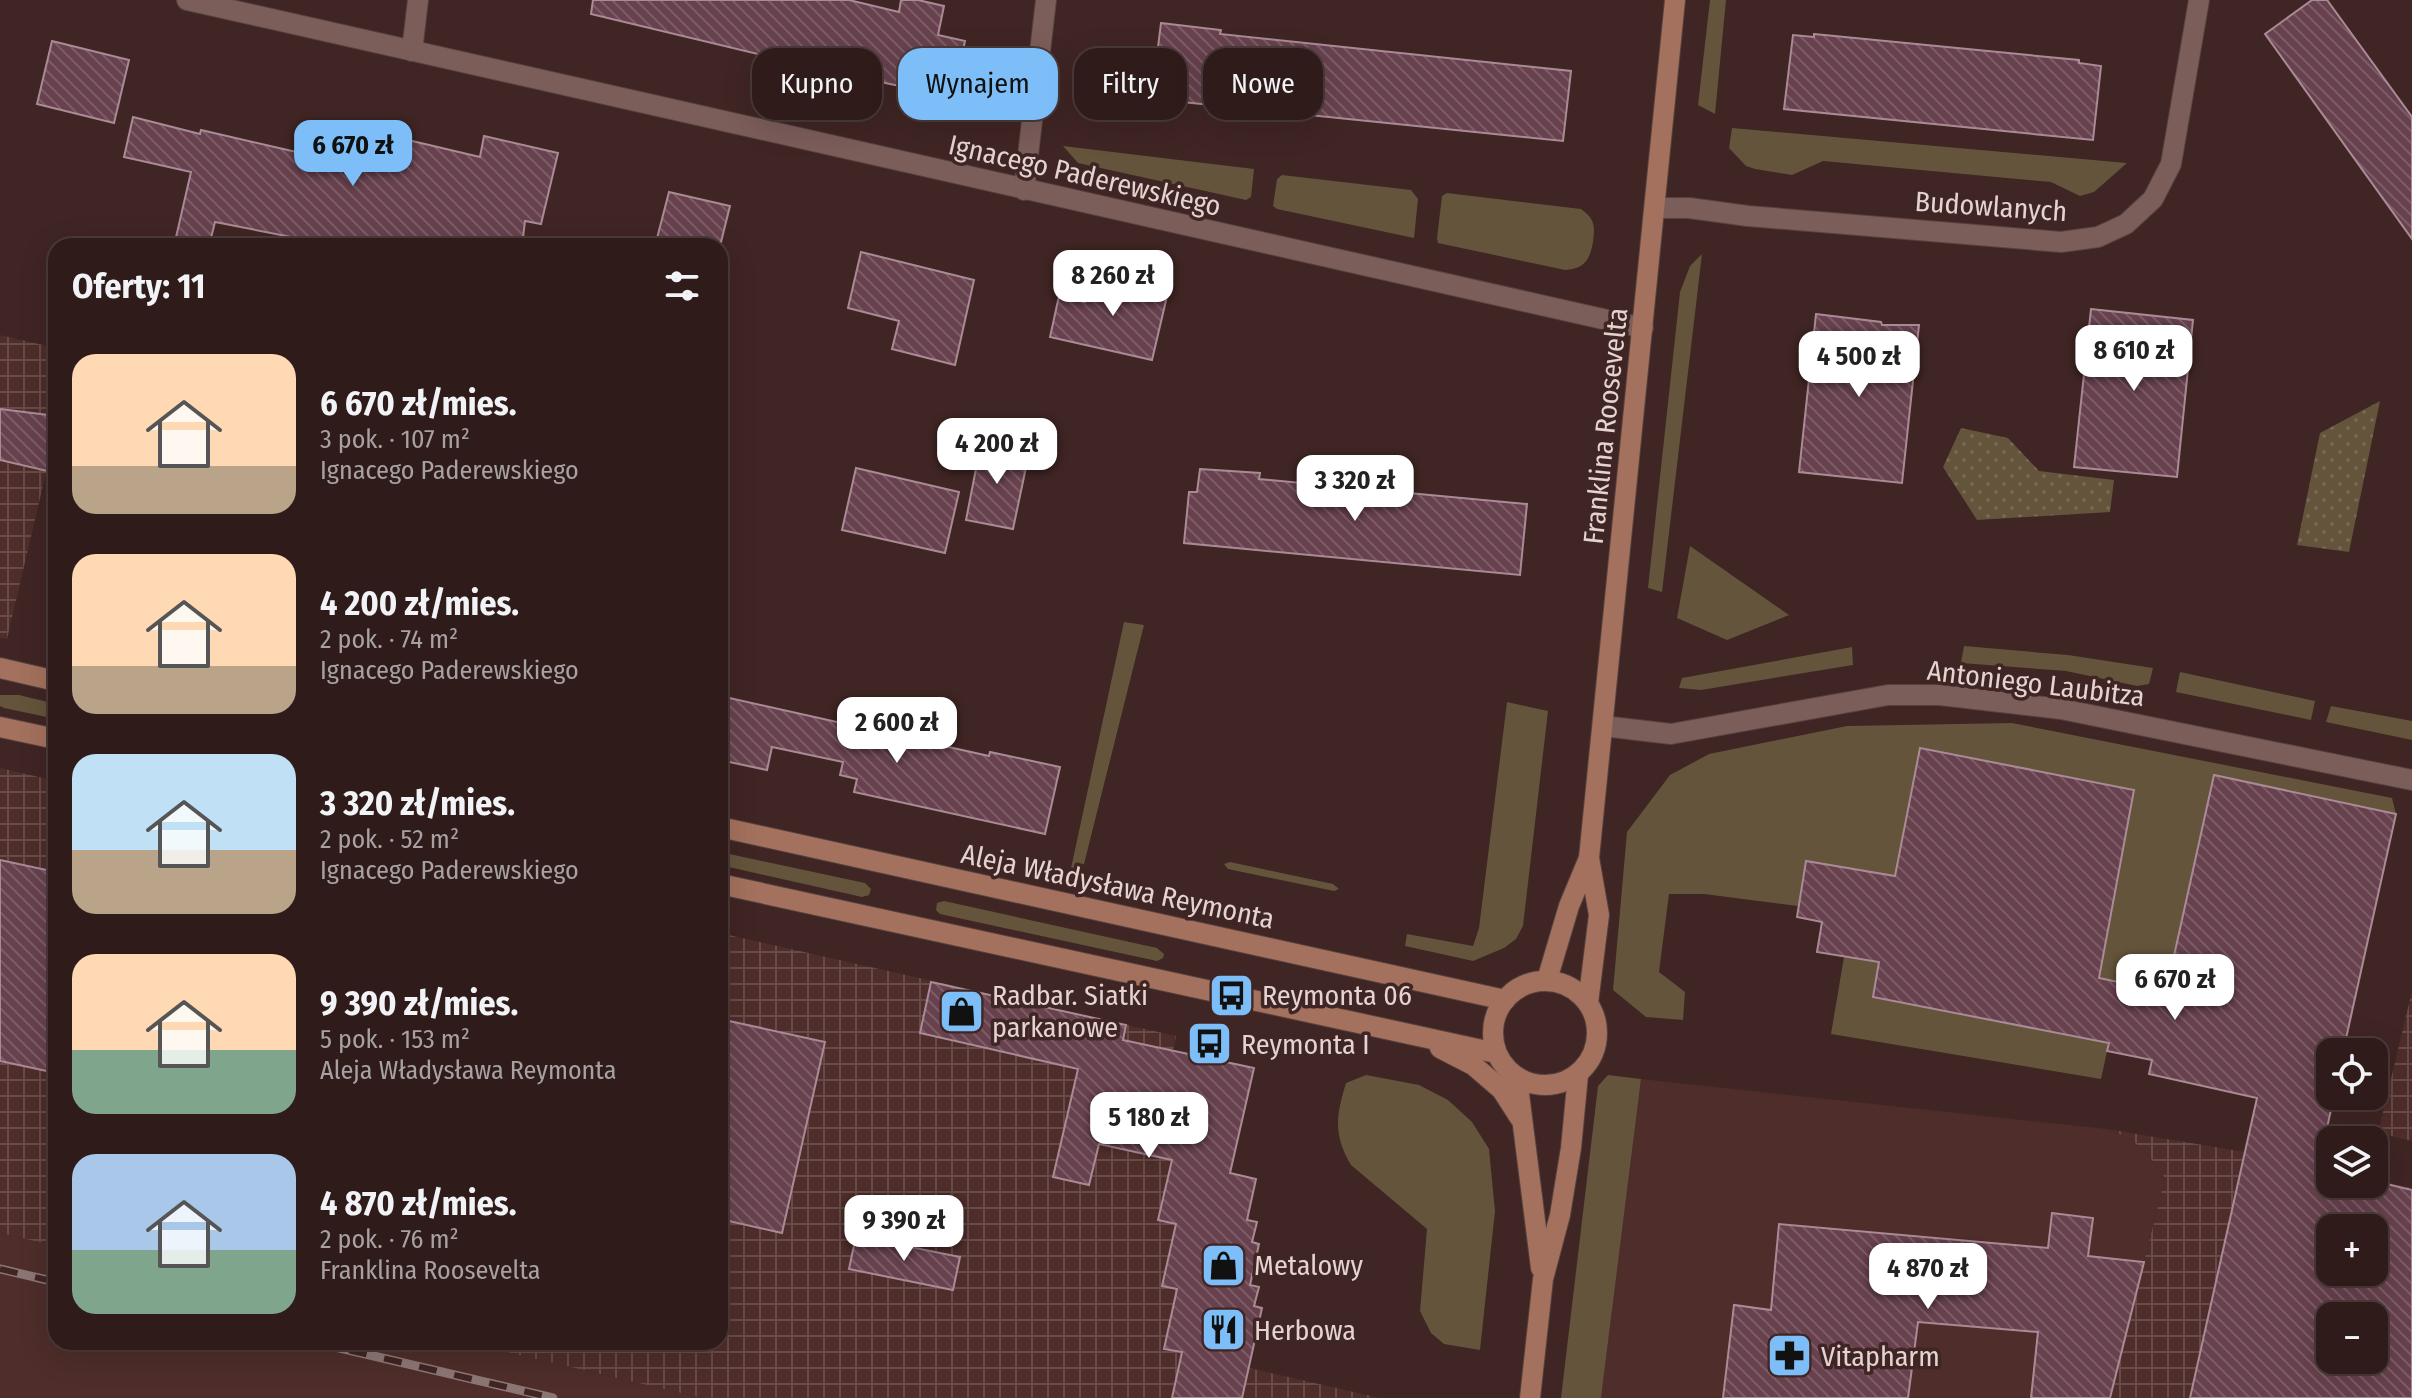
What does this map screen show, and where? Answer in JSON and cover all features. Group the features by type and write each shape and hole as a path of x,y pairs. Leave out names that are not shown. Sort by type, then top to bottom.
{"street":[{"name":"Ignacego Paderewskiego","path":"187,0 1643,328"},
{"path":"412,51 418,0"},
{"path":"1024,190 1046,0"},
{"name":"Franklina Roosevelta","path":"1588,1003 1599,915 1589,858 1675,0"},
{"name":"Budowlanych","path":"1655,208 1689,208 1748,216 2061,242 2098,237 2126,224 2153,199 2171,164 2199,0"},
{"path":"0,668 48,679"},
{"name":"Antoniego Laubitza","path":"1603,726 1671,734 1888,695 1940,695 2061,709 2412,780"},
{"path":"0,727 48,737"},
{"name":"Aleja Władysława Reymonta","path":"728,829 1505,1000"},
{"name":"Franklina Roosevelta","path":"1547,980 1569,906 1589,858"},
{"path":"728,886 1496,1053"},
{"path":"1547,980 1563,983 1588,1003 1594,1014 1597,1038 1591,1058 1578,1075 1548,1086 1528,1083 1509,1072 1496,1053 1493,1039 1497,1012 1505,1000 1523,985 1547,980"},
{"path":"1414,1035 1473,1065 1502,1090 1524,1125"},
{"path":"1530,1398 1543,1279 1560,1215 1578,1075"},
{"path":"1517,1078 1543,1279"}],"shaded area":[{"path":"1710,0 1726,0 1715,114 1698,105"},
{"path":"1732,128 2127,163 2094,192 2080,196 2051,182 1823,161 1792,175 1746,166 1729,148"},
{"path":"1063,146 1254,169 1251,197 1246,200 1078,163"},
{"path":"1282,175 1411,190 1418,199 1414,238 1277,209 1273,206 1277,179"},
{"path":"1447,193 1581,209 1593,223 1590,254 1581,265 1565,270 1438,243 1442,196"},
{"path":"1702,254 1662,592 1648,588 1680,292 1690,266"},
{"path":"0,335 48,346 48,464 7,639 0,638"},
{"path":"2380,401 2349,552 2297,545 2320,433"},
{"path":"1961,428 2008,438 2039,471 2114,480 2110,512 1977,520 1943,467"},
{"path":"1690,546 1789,615 1727,640 1677,618"},
{"path":"1124,622 1144,625 1084,864 1070,873"},
{"path":"1964,646 2068,655 2153,668 2149,684 2137,686 2066,671 1961,663"},
{"path":"1852,647 1853,665 1701,690 1679,688 1682,678"},
{"path":"2180,672 2315,701 2311,720 2176,692"},
{"path":"0,695 19,695 48,702 48,717 4,708 0,706"},
{"path":"1507,702 1548,711 1523,926 1516,939 1504,948 1473,961 1405,946 1407,934 1473,946 1479,928"},
{"path":"2331,706 2412,721 2412,740 2326,722"},
{"path":"2012,723 2392,798 2396,814 2214,775 2166,992 2122,983 2101,1079 1831,1034 1844,957 1817,952 1822,922 1797,917 1798,906 1704,894 1669,894 1659,972 1685,992 1683,1020 1646,1017 1613,990 1627,832 1670,775 1709,754 1847,726"},
{"path":"0,768 48,779 48,1244 0,1233"},
{"path":"728,854 865,883 871,889 869,895 862,897 728,867"},
{"path":"1230,862 1333,884 1339,889 1334,891 1228,869 1224,864"},
{"path":"944,901 1157,948 1164,954 1163,958 1157,961 940,914 936,910 937,903"},
{"path":"728,935 1176,1036 1173,1051 1254,1068 1230,1172 1256,1179 1247,1219 1257,1222 1253,1242 1259,1244 1250,1284 1259,1287 1255,1306 1262,1308 1249,1368 1380,1398 702,1398 498,1350 728,1350"},
{"path":"2412,991 2412,1141 2388,1135 2388,1126 2380,1126 2384,1110 2388,1110 2388,1091"},
{"path":"1366,1075 1419,1085 1448,1100 1472,1122 1489,1149 1495,1211 1480,1350 1444,1344 1431,1333 1420,1311 1427,1229 1351,1165 1345,1154 1338,1115 1346,1083"},
{"path":"1608,1075 1641,1079 1601,1398 1561,1398 1598,1086"},
{"path":"1641,1079 2107,1129 2131,1139 2165,1178 2110,1398 1601,1398"},
{"path":"2107,1129 2245,1152 2316,1168 2316,1198 2388,1198 2388,1183 2412,1188 2412,1398 2110,1398 2165,1178 2131,1139"},
{"path":"0,1233 48,1244 48,1350 498,1350 702,1398 0,1398"}],"building":[{"path":"593,0 849,0 899,12 901,0 918,0 944,6 938,35 965,41 964,48 898,48 898,86 882,82 882,48 752,48 752,53 591,14"},
{"path":"2312,0 2327,0 2412,117 2412,239 2265,34"},
{"path":"1161,23 1221,30 1220,34 1571,71 1563,141 1323,116 1323,48 1203,48 1203,104 1187,102 1187,48 1150,48 1158,47"},
{"path":"1814,34 2079,60 2079,63 2101,66 2093,140 1784,109 1793,35 1814,37"},
{"path":"52,41 129,60 114,123 37,104"},
{"path":"133,117 200,134 201,130 327,159 336,123 480,157 484,136 558,153 541,224 525,221 523,238 296,238 215,222 211,238 176,238 191,172 124,157"},
{"path":"669,192 730,206 722,238 657,238"},
{"path":"861,252 974,280 955,365 892,349 899,321 848,308"},
{"path":"1091,274 1168,292 1152,360 1050,337 1059,296 1085,302"},
{"path":"2091,309 2193,320 2177,477 2074,467"},
{"path":"1816,314 1881,322 1882,325 1919,325 1902,483 1799,472"},
{"path":"0,409 48,415 48,471 0,460"},
{"path":"981,443 1029,453 1013,529 966,520"},
{"path":"856,468 959,492 945,553 842,530"},
{"path":"1200,469 1260,473 1259,479 1527,504 1520,575 1184,543 1189,492 1197,492"},
{"path":"728,698 989,756 990,752 1060,767 1045,834 854,792 857,779 840,775 843,762 772,747 767,770 728,762"},
{"path":"1920,748 2134,790 2099,978 2166,992 2214,775 2396,814 2346,1038 2316,1038 2316,1110 2331,1110 2327,1126 2316,1126 2316,1198 2388,1198 2388,1184 2412,1190 2412,1398 2190,1398 2257,1098 2149,1074 2152,1060 2107,1051 2109,1043 1873,997 1879,962 1817,952 1822,922 1797,917 1806,861 1895,876"},
{"path":"0,860 48,870 48,1071 0,1061"},
{"path":"931,982 1126,1025 1123,1040 1254,1068 1230,1173 1256,1179 1247,1220 1257,1222 1252,1242 1259,1244 1250,1285 1259,1287 1254,1306 1262,1308 1242,1398 1172,1398 1182,1352 1164,1349 1177,1289 1162,1286 1176,1224 1158,1220 1172,1160 1099,1144 1089,1185 1053,1177 1078,1069 920,1033"},
{"path":"728,1021 825,1042 782,1233 728,1221"},
{"path":"2052,1213 2093,1218 2088,1256 2144,1262 2110,1398 2031,1398 2038,1332 1918,1322 1908,1398 1723,1398 1734,1305 1771,1310 1779,1224 2048,1248"},
{"path":"856,1236 960,1257 953,1290 849,1269"}],"railway":[{"path":"0,1269 48,1280"},
{"path":"348,1350 553,1398"}],"place":[{"name":"Reymonta 06","path":"1231,995"},
{"name":"Radbar. Siatki parkanowe","path":"961,1011"},
{"name":"Reymonta I","path":"1210,1044"},
{"name":"Metalowy","path":"1223,1265"},
{"name":"Herbowa","path":"1223,1330"},
{"name":"Vitapharm","path":"1790,1356"}]}
